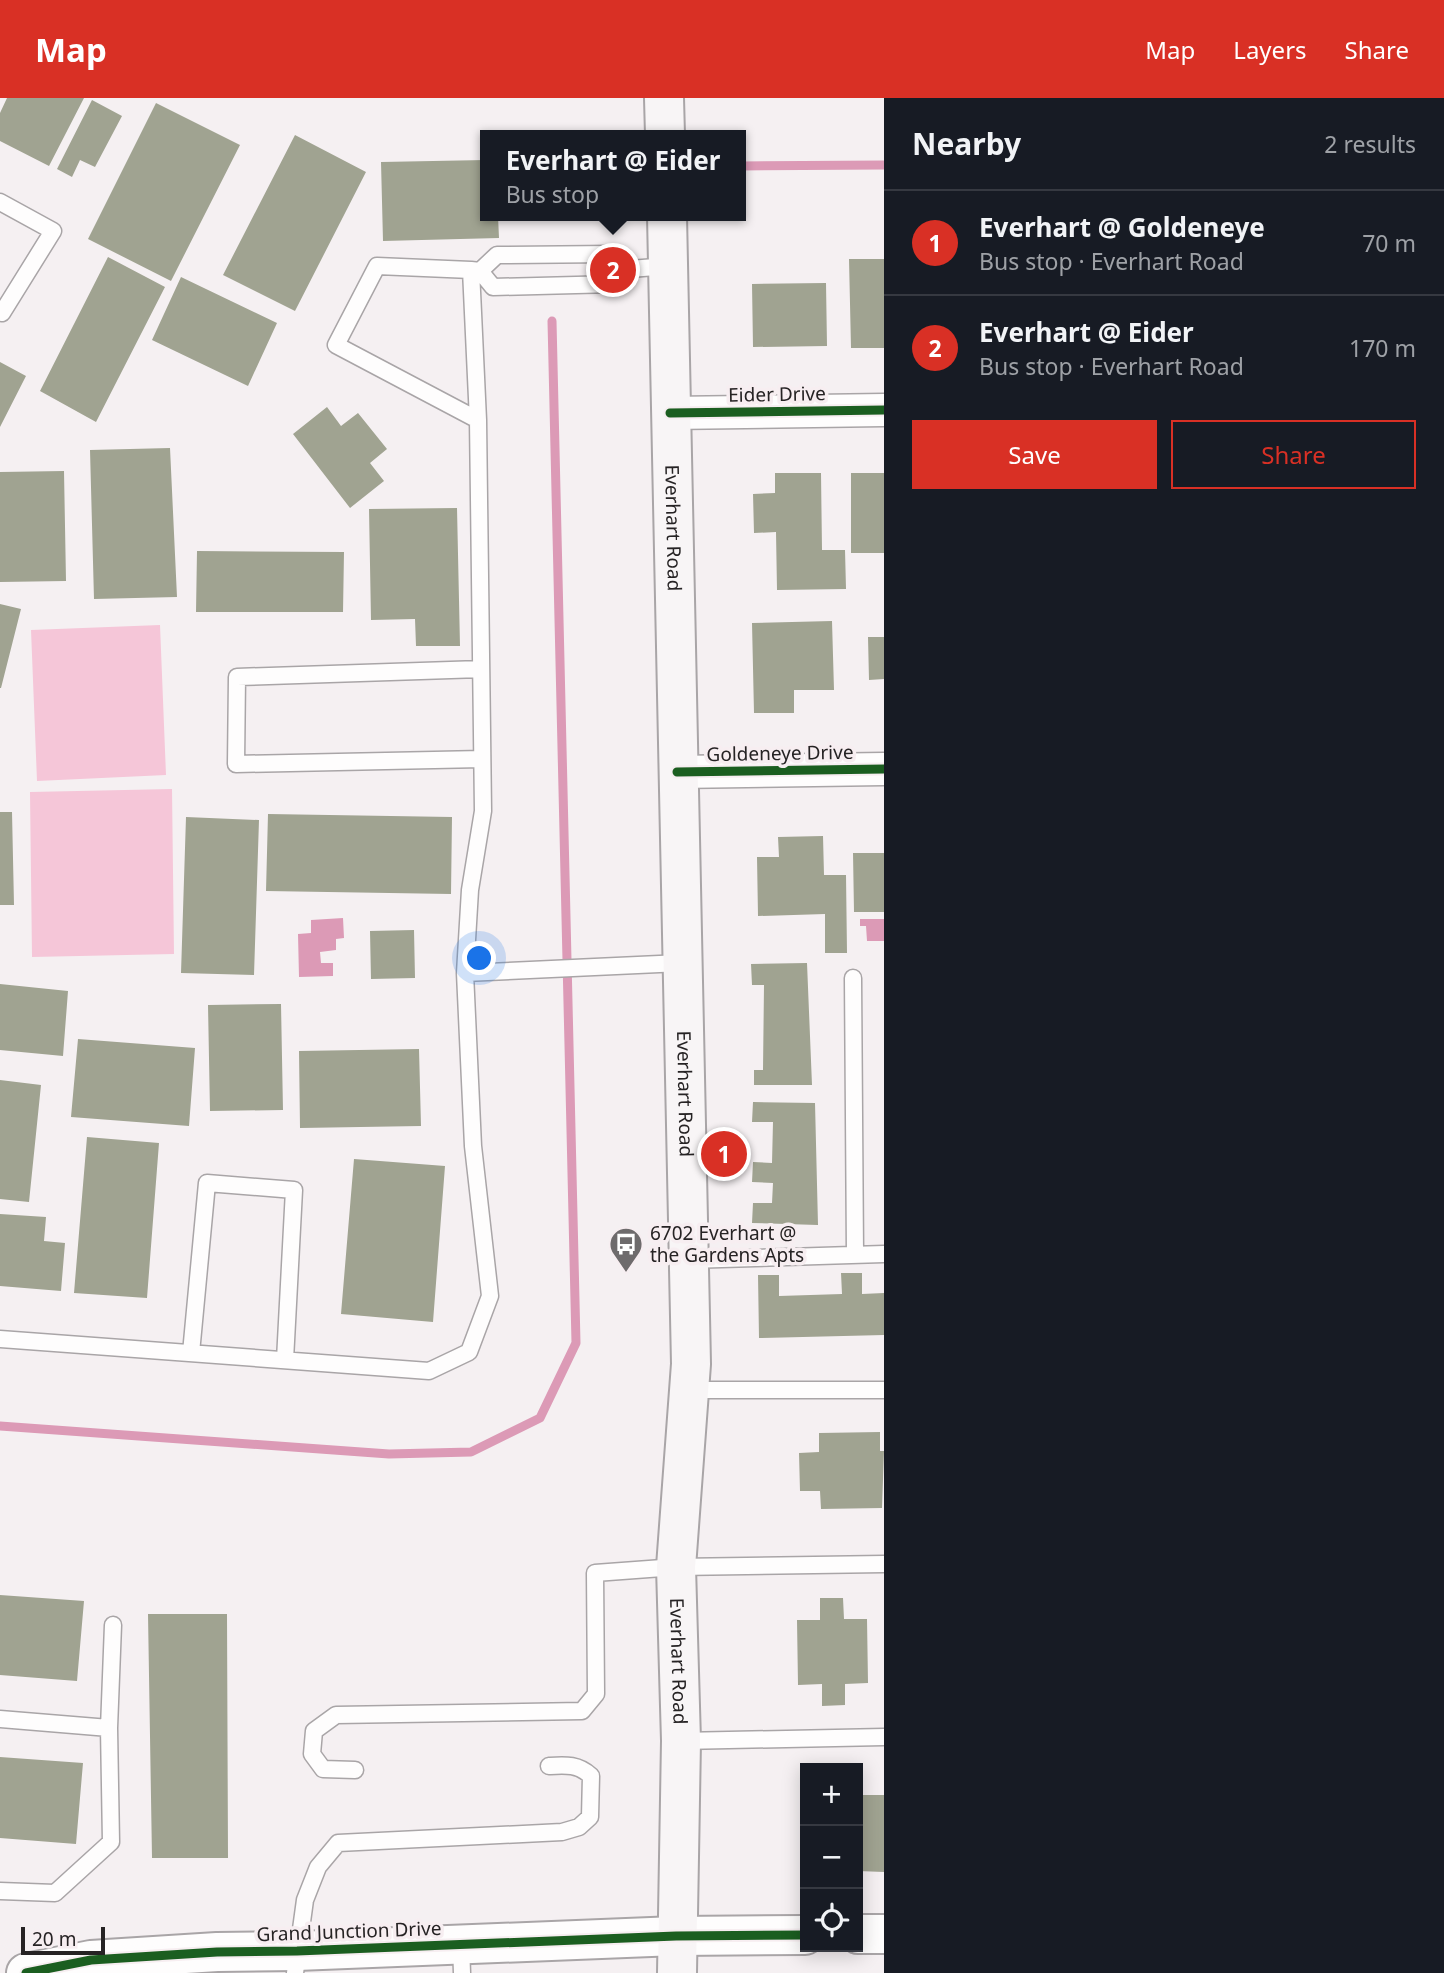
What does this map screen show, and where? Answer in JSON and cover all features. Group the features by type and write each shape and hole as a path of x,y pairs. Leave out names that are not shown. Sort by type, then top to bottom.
{"main road":[{"path":"664,98 665,130"},
{"name":"Everhart Road","path":"667,221 691,1364 676,1567 681,1741 676,1955"}],"street":[{"name":"Eider Drive","path":"670,413 884,410"},
{"name":"Goldeneye Drive","path":"677,772 884,769"},
{"path":"863,1934 884,1934"},
{"name":"Grand Junction Drive","path":"26,1973 217,1952 296,1962 676,1955 800,1936"}],"lane":[{"path":"0,202 52,231 2,313 0,312"},
{"path":"478,420 336,345 377,266 476,270 497,255 613,254 630,269"},
{"path":"476,270 493,287 615,284 630,269 668,266"},
{"path":"0,1339 429,1371 469,1352 490,1296 473,1146 465,973 470,890 483,811 476,270"},
{"path":"481,669 237,677 236,764 482,759"},
{"path":"465,973 681,963"},
{"path":"853,978 855,1254"},
{"path":"191,1353 207,1183 294,1190 285,1360"},
{"path":"688,1259 884,1254"},
{"path":"689,1390 884,1390"},
{"path":"355,1770 323,1769 312,1754 314,1731 336,1715 582,1711 596,1694 596,1573 676,1567 884,1564"},
{"path":"0,1891 55,1893 111,1842 109,1728 113,1625"},
{"path":"0,1719 109,1728"},
{"path":"681,1741 884,1737"},
{"path":"296,1962 305,1900 318,1867 338,1843 562,1832 579,1827 590,1817 591,1776 572,1765 549,1766"}],"shaded area":[{"path":"160,625 166,775 37,781 31,630"},
{"path":"172,789 174,954 32,957 30,792"},
{"path":"343,918 344,938 336,939 336,950 320,952 321,963 333,963 333,976 299,977 298,934 311,933 311,920"},
{"path":"860,919 884,919 884,941 867,941 866,926 860,926"}],"building":[{"path":"7,98 84,98 49,166 0,141 0,113"},
{"path":"92,100 122,116 95,167 80,160 72,177 57,169"},
{"path":"156,103 240,145 171,281 88,239"},
{"path":"295,135 366,172 295,311 223,275"},
{"path":"480,160 480,221 498,221 499,238 383,241 381,162"},
{"path":"108,257 165,287 96,422 40,391"},
{"path":"849,259 884,259 884,348 851,348"},
{"path":"181,277 277,323 248,386 152,340"},
{"path":"826,283 827,346 753,347 752,284"},
{"path":"0,362 26,376 0,427"},
{"path":"327,407 341,426 358,413 387,449 370,463 384,481 350,508 293,434"},
{"path":"170,448 177,597 94,599 90,450"},
{"path":"64,471 66,581 0,582 0,472"},
{"path":"775,473 821,473 822,550 845,550 846,589 777,590 776,532 754,533 753,494 775,493"},
{"path":"851,473 884,473 884,553 851,553"},
{"path":"457,508 460,646 416,646 415,619 371,620 369,509"},
{"path":"197,551 344,552 343,612 196,612"},
{"path":"0,604 21,609 1,688 0,688"},
{"path":"832,621 834,690 794,690 794,713 754,713 752,623"},
{"path":"868,637 884,637 884,679 869,680"},
{"path":"0,812 12,812 14,905 0,905"},
{"path":"268,814 452,817 451,894 266,891"},
{"path":"186,817 259,820 254,975 181,973"},
{"path":"823,836 824,875 846,875 847,953 825,953 825,914 758,916 757,857 779,857 778,837"},
{"path":"853,853 884,853 884,912 854,912"},
{"path":"414,930 415,978 371,979 370,931"},
{"path":"807,963 812,1085 754,1085 754,1070 763,1070 764,985 752,985 751,964"},
{"path":"0,984 68,991 63,1056 0,1050"},
{"path":"281,1004 283,1110 210,1111 208,1005"},
{"path":"78,1039 195,1048 189,1126 71,1117"},
{"path":"419,1049 421,1126 300,1128 299,1051"},
{"path":"0,1080 41,1085 29,1202 0,1199"},
{"path":"753,1102 815,1103 818,1225 752,1223 753,1203 772,1203 773,1183 752,1182 753,1162 772,1163 773,1122 752,1122"},
{"path":"87,1137 159,1143 147,1298 74,1293"},
{"path":"354,1159 445,1166 433,1322 341,1314"},
{"path":"0,1214 46,1217 44,1241 65,1243 61,1291 0,1286"},
{"path":"841,1273 862,1273 862,1294 884,1293 884,1335 759,1338 758,1275 779,1275 779,1296 842,1294"},
{"path":"880,1432 880,1451 884,1451 882,1508 821,1509 820,1491 800,1491 799,1453 819,1452 819,1433"},
{"path":"0,1595 84,1601 77,1681 0,1675"},
{"path":"820,1598 843,1598 844,1619 867,1619 868,1683 845,1684 845,1705 822,1706 822,1684 798,1685 797,1620 820,1620"},
{"path":"148,1614 227,1614 228,1858 152,1858"},
{"path":"0,1757 83,1763 76,1844 0,1838"},
{"path":"863,1795 884,1795 884,1872 863,1871"}],"waterway":[{"path":"746,166 884,165"},
{"path":"0,1426 389,1454 471,1452 540,1418 576,1343 552,321"}],"cycle path":[{"path":"670,413 884,410"},
{"path":"677,772 884,769"},
{"path":"26,1973 91,1960 217,1952 676,1936 800,1935"}],"place":[{"name":"Everhart @ Eider","path":"613,270"},
{"name":"Everhart @ Goldeneye","path":"724,1154"},
{"name":"6702 Everhart @ the Gardens Apts","path":"626,1274"}]}
